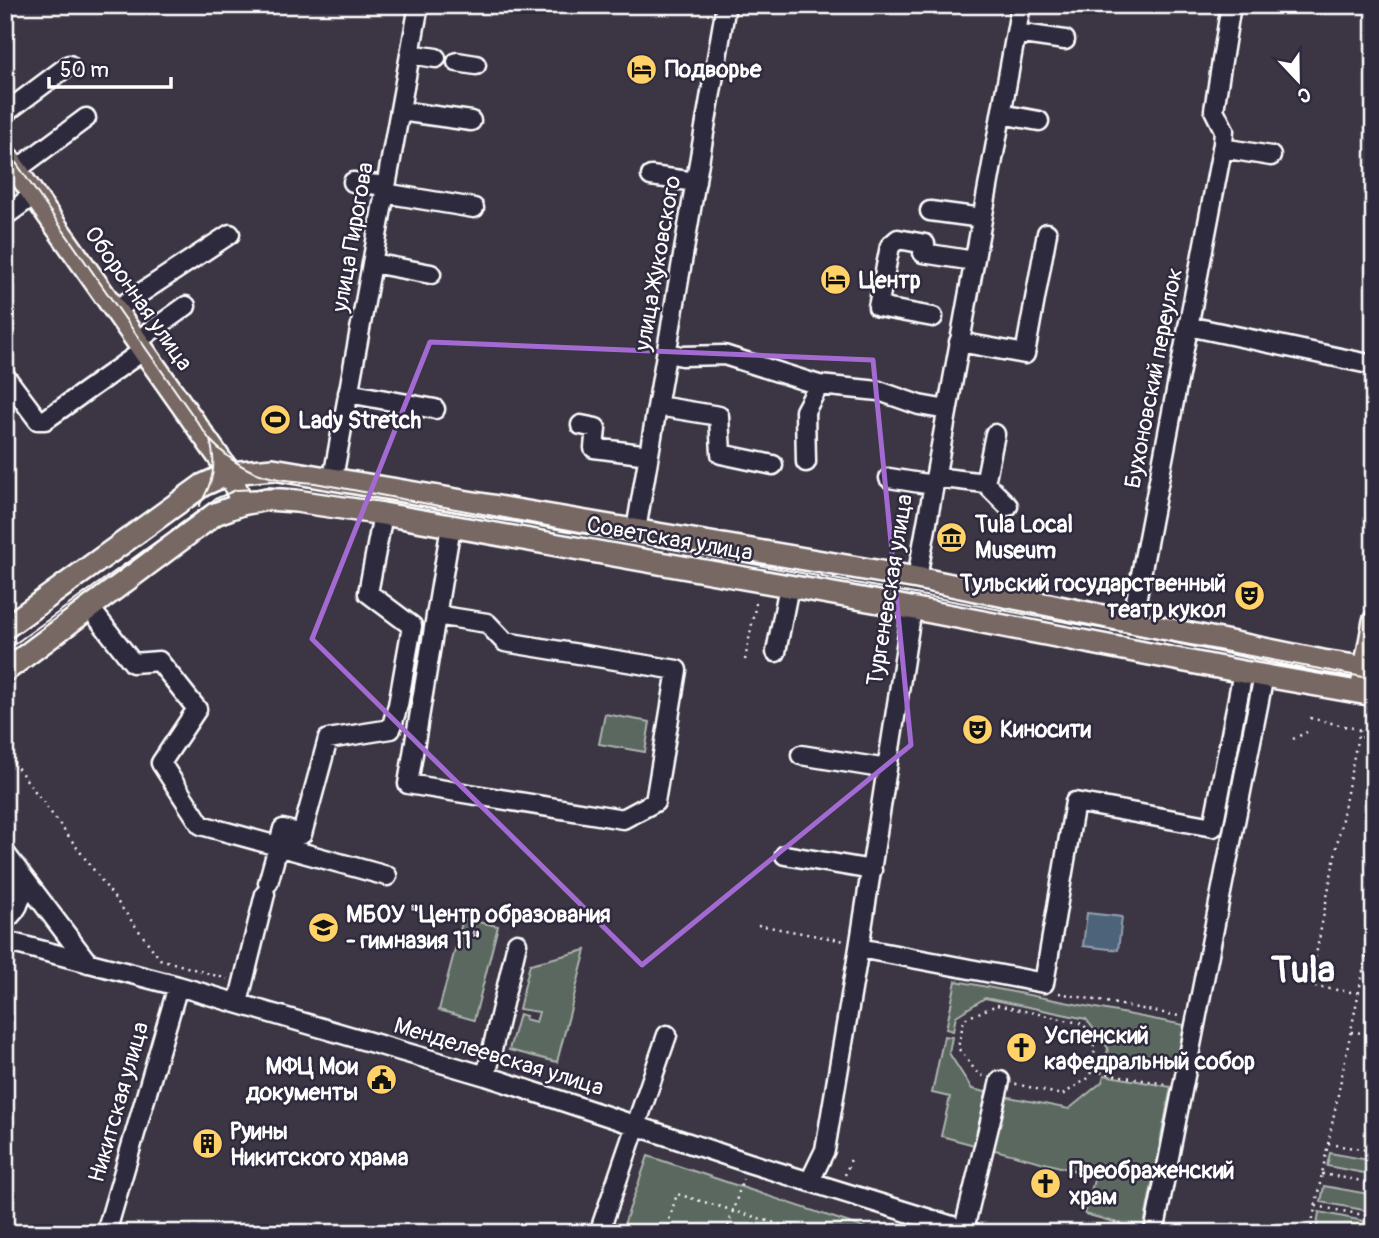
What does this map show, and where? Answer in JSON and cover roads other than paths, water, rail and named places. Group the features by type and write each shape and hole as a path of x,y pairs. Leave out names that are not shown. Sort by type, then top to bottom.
{"main road":[{"name":"Оборонная улица","path":"11,162 230,473 242,504"},
{"name":"Советская улица","path":"5,628 203,485 230,473 273,469 916,578 1369,668"},
{"name":"Советская улица","path":"5,671 215,514 242,504 267,499 383,514 912,608 1372,694"},
{"name":"Тургеневская улица","path":"912,608 916,578"},
{"path":"1372,694 1364,685 1369,668 1374,621"}],"street":[{"name":"улица Пирогова","path":"333,478 419,5"},
{"name":"улица Жуковского","path":"636,530 726,5"},
{"name":"Тургеневская улица","path":"916,578 1021,5"},
{"path":"1231,5 1214,110 1224,130 1222,146 1271,156"},
{"path":"1016,33 1065,40"},
{"path":"410,54 436,58"},
{"path":"457,62 476,65"},
{"path":"5,113 69,65"},
{"path":"400,110 471,121"},
{"path":"1001,114 1039,121"},
{"path":"11,162 86,118"},
{"name":"Бухоновский переулок","path":"1132,622 1158,516 1188,326 1222,146"},
{"path":"651,176 696,182"},
{"path":"353,182 474,208"},
{"path":"5,216 34,195"},
{"path":"930,211 982,218"},
{"path":"959,342 1025,354 1048,233"},
{"path":"115,310 230,234"},
{"path":"963,323 878,307 890,246 898,239 925,244 923,253 974,261"},
{"path":"372,263 431,274"},
{"path":"5,376 38,420 45,421 186,306"},
{"path":"1188,326 1364,363"},
{"path":"667,353 682,356 724,355 819,385 879,391 919,405 947,410"},
{"path":"806,462 805,411 819,385"},
{"path":"348,393 435,409"},
{"path":"658,406 719,416 721,454 773,465"},
{"path":"581,425 596,428 594,448 649,455"},
{"path":"985,484 995,434"},
{"path":"889,478 985,484 1007,506"},
{"path":"238,1003 283,829 302,834 328,739 391,729 395,717 412,626 368,593 383,514"},
{"path":"436,615 487,623 505,642 677,670 656,802 623,819 408,784 436,615 451,526"},
{"path":"776,652 789,586"},
{"path":"90,608 133,663 159,661 197,709 161,763 201,825 387,876"},
{"name":"Тургеневская улица","path":"810,1181 825,1150 854,945 872,870 912,608"},
{"path":"854,945 1044,983 1075,802 1213,827 1254,674"},
{"path":"1154,1233 1183,1087 1254,674"},
{"path":"801,755 887,769"},
{"path":"5,853 88,962"},
{"path":"785,855 872,870"},
{"path":"5,920 19,907 22,876"},
{"name":"Менделеевская улица","path":"5,941 178,986 486,1076 748,1163 969,1231"},
{"path":"486,1076 517,943"},
{"name":"Никитская улица","path":"106,1233 178,986"},
{"path":"599,1233 667,1035"},
{"path":"969,1231 1000,1081"}],"water":[{"path":"1087,913 1122,917 1118,950 1083,946"}],"tram line":[{"path":"5,147 210,440 235,461 258,474 1374,679"},
{"path":"199,506 208,490 212,474 210,440"},
{"path":"5,651 215,499 236,490 283,488"}],"place":[{"name":"Подворье","path":"642,69"},
{"name":"Центр","path":"836,280"},
{"name":"Lady Stretch","path":"275,420"},
{"name":"Tula Local Museum","path":"952,537"},
{"name":"Тульский государственный театр кукол","path":"1249,596"},
{"name":"Киносити","path":"977,729"},
{"name":"МБОУ \"Центр образования - гимназия 11\"","path":"323,927"},
{"name":"Успенский кафедральный собор","path":"1021,1048"},
{"name":"МФЦ Мои документы","path":"381,1079"},
{"name":"Руины Никитского храма","path":"207,1144"},
{"name":"Преображенский храм","path":"1046,1183"}],"district":[{"name":"Tula","path":"1303,969"}]}
